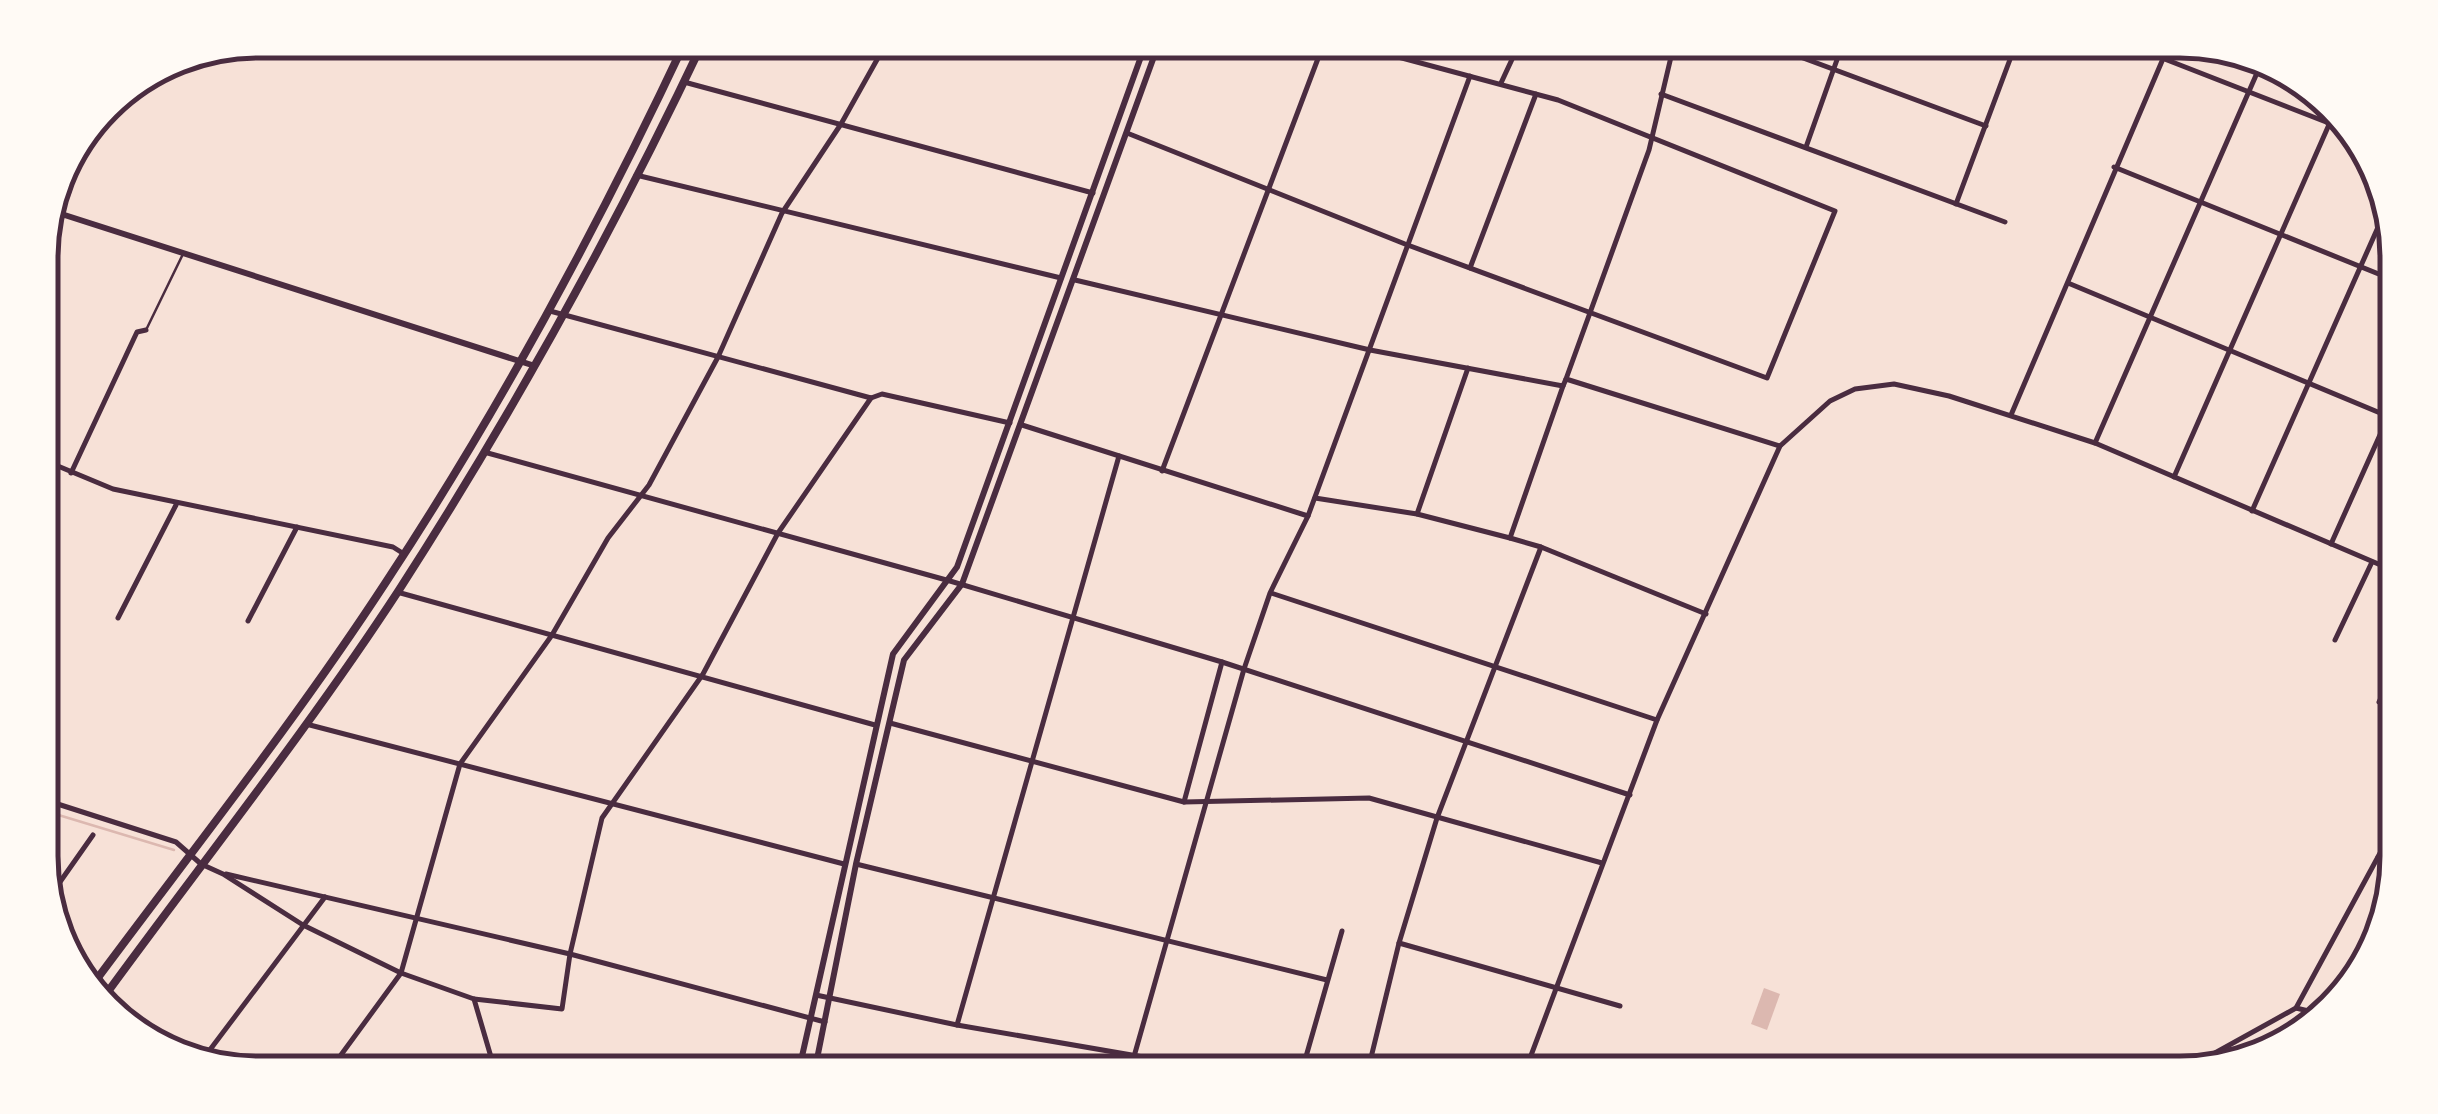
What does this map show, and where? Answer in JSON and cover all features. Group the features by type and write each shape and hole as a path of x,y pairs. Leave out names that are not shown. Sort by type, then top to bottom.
{"main road":[{"path":"98,977 292,719 404,554 524,360 677,58"},
{"path":"109,990 398,592 536,367 695,58"},
{"path":"802,1056 894,654 950,580 1139,58"},
{"path":"818,1056 856,864 904,660 962,584 1153,58"},
{"path":"62,214 536,367"}],"street":[{"path":"341,1056 401,973 460,764 552,634 608,538 639,496 718,358 782,214 841,124 878,58"},
{"path":"1162,470 1223,317 1317,58"},
{"path":"1126,134 1404,244 1767,378 1835,212 1536,94 1401,58"},
{"path":"1500,84 1512,58"},
{"path":"1510,538 1649,150 1648,140 1670,58"},
{"path":"1804,58 1986,126"},
{"path":"1806,147 1838,58"},
{"path":"1956,204 2011,58"},
{"path":"2011,416 2162,58 2326,120"},
{"path":"2095,442 2257,73"},
{"path":"1135,1053 1202,804 1244,668 1270,593 1308,516 1370,350 1404,244 1470,76"},
{"path":"684,82 1093,193"},
{"path":"1470,268 1536,94"},
{"path":"1660,94 2005,222"},
{"path":"2174,477 2278,232 2329,124"},
{"path":"2114,167 2201,198 2380,274"},
{"path":"636,175 782,214 1062,278"},
{"path":"2252,511 2378,228"},
{"path":"1075,280 1370,350 1564,382 1780,446"},
{"path":"2068,284 2380,414"},
{"path":"550,311 872,398"},
{"path":"71,473 137,332 146,330"},
{"path":"1417,514 1468,368"},
{"path":"1530,1056 1658,720 1780,446 1830,401 1877,385 1916,388 2011,416 2095,442 2380,565"},
{"path":"224,874 303,925 401,973 474,998 562,1009 570,954 602,818 611,800 703,674 778,532 872,398 882,394 1010,422"},
{"path":"1022,424 1308,516"},
{"path":"2331,544 2380,435"},
{"path":"484,452 950,580 1244,668 1630,795"},
{"path":"957,1025 1119,456"},
{"path":"58,466 113,489 393,547 404,554"},
{"path":"1314,498 1417,514 1541,546 1706,614"},
{"path":"118,618 176,504"},
{"path":"248,621 297,527"},
{"path":"1371,1056 1399,944 1437,818 1541,546"},
{"path":"2336,640 2372,562"},
{"path":"398,592 875,725"},
{"path":"1270,593 1658,720"},
{"path":"1184,802 1222,662"},
{"path":"888,722 1184,802 1369,798 1602,863"},
{"path":"303,724 611,800 844,864"},
{"path":"58,804 176,842 188,856 224,874 570,954 826,1022"},
{"path":"59,880 93,835"},
{"path":"2215,1053 2296,1008 2380,853"},
{"path":"856,864 1327,980"},
{"path":"209,1051 325,898"},
{"path":"1306,1056 1342,931"},
{"path":"1399,944 1620,1006"},
{"path":"816,995 957,1025 1150,1056"},
{"path":"474,998 490,1056"},
{"path":"2296,1008 2307,1011"}],"lane":[{"path":"146,330 183,253"}],"shaded area":[{"path":"1764,988 1780,994 1767,1030 1751,1024"}],"waterway":[{"path":"58,815 174,850"}]}
